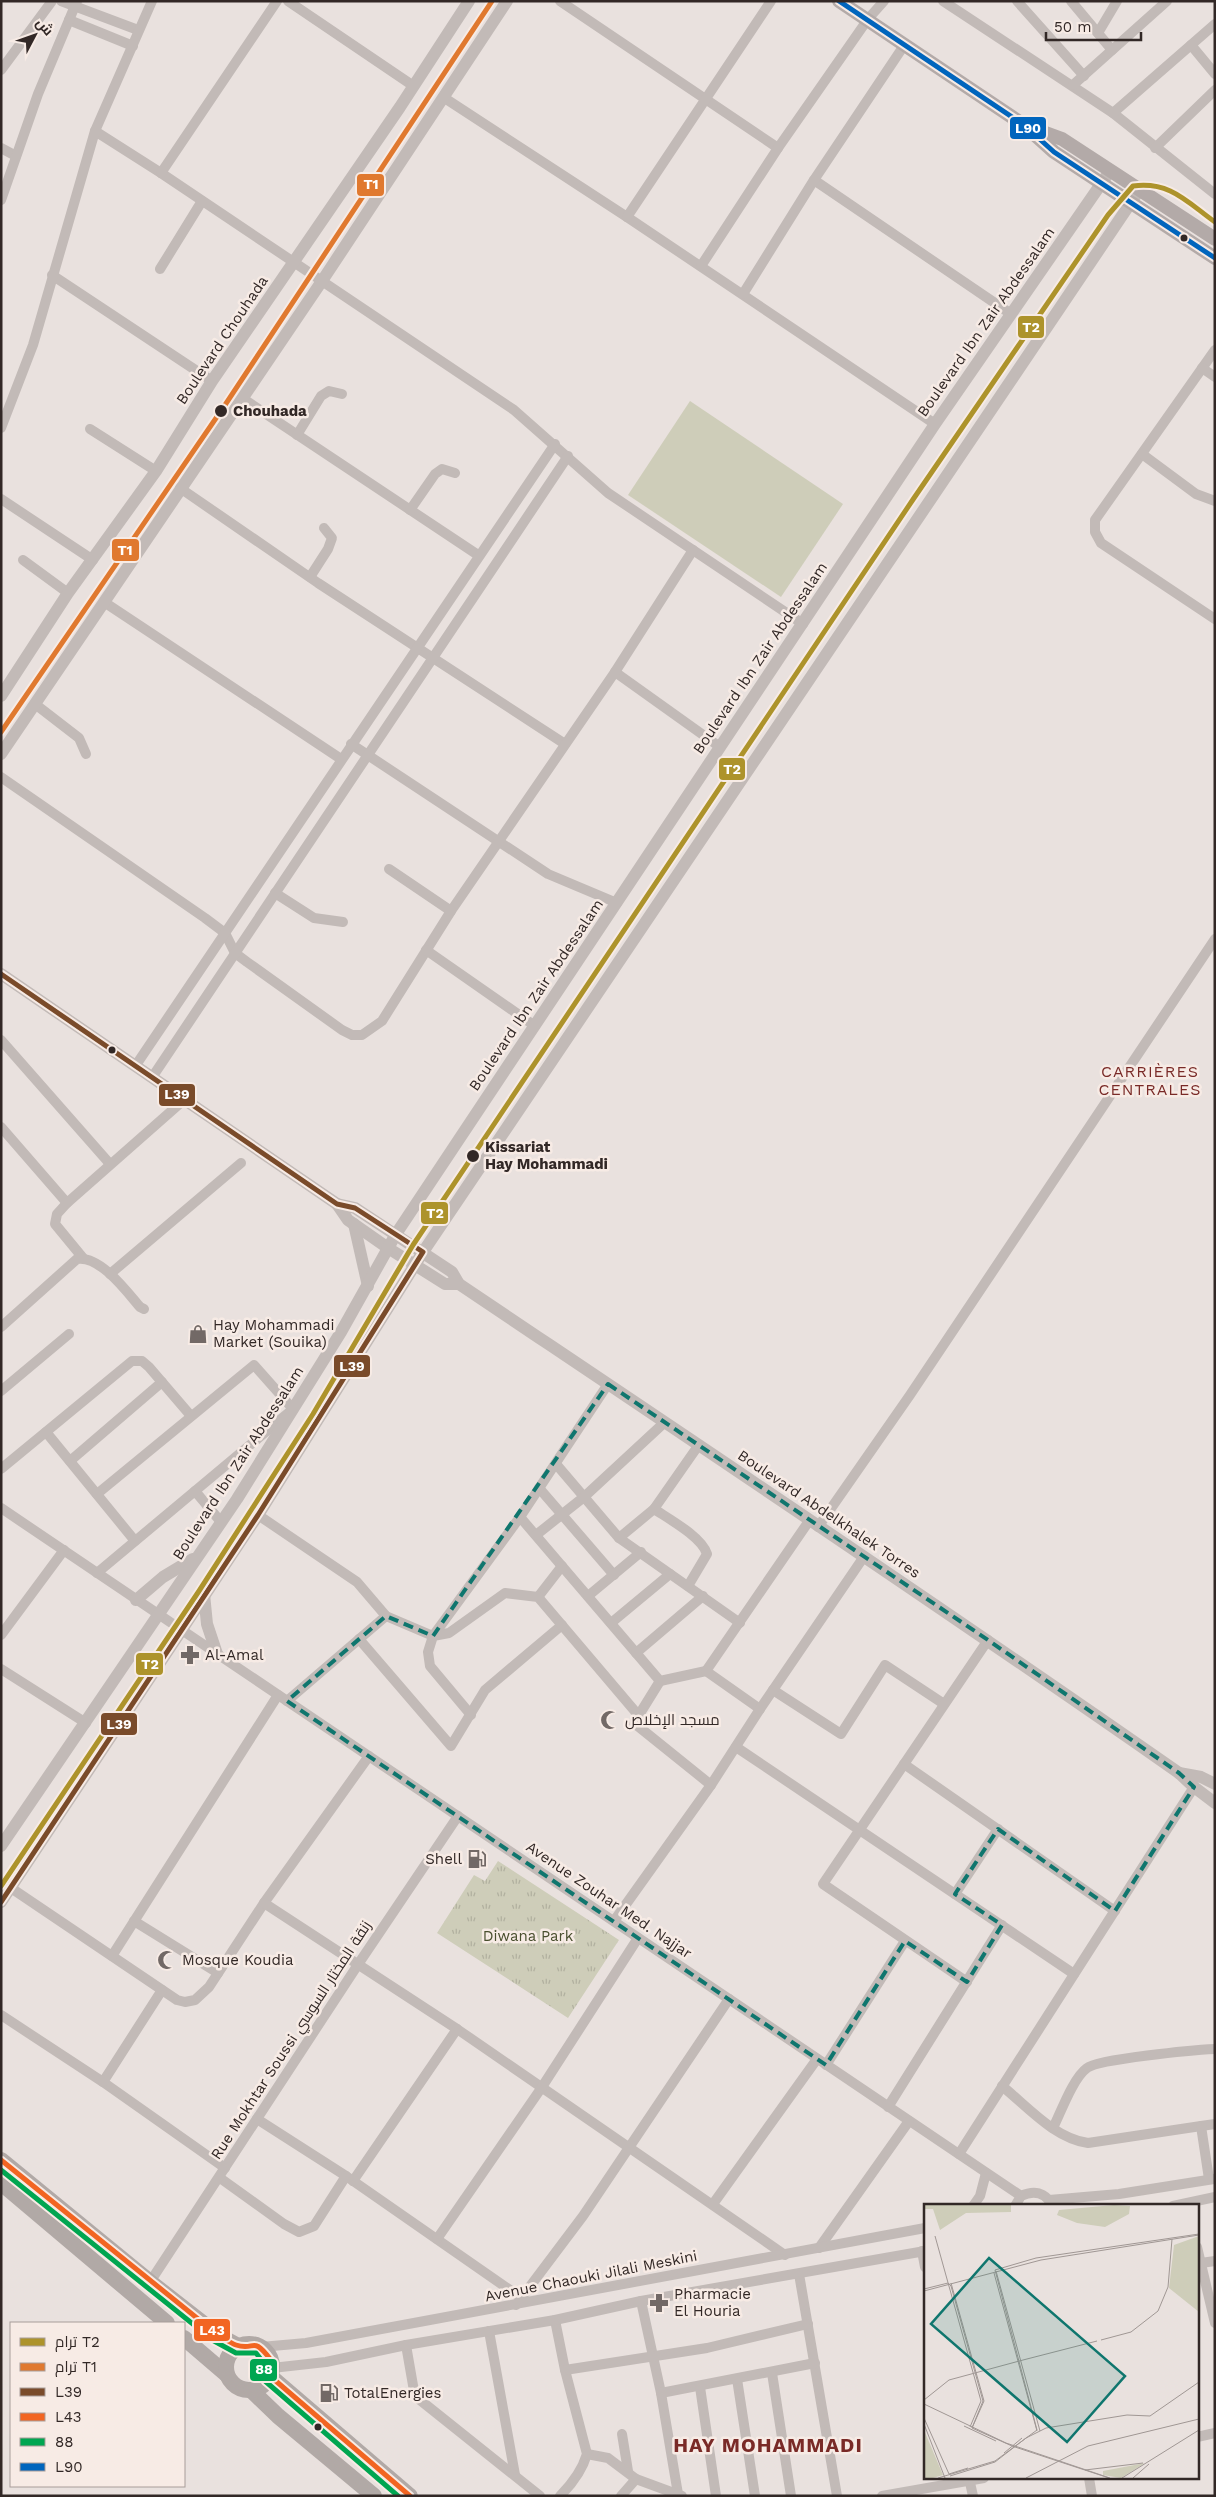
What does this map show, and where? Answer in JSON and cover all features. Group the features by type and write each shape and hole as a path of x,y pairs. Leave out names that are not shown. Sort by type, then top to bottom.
{"main road":[{"path":"839,1 1024,125 1054,152 1215,258"},
{"path":"1024,125 1062,140 1215,239"},
{"path":"1,2160 218,2335 238,2346 254,2344 261,2347 267,2353 271,2372 266,2383 251,2390"},
{"path":"1,2183 166,2322"},
{"path":"185,2339 226,2374 236,2386 251,2390 278,2416 374,2496"},
{"path":"226,2374 227,2358 238,2346"},
{"path":"271,2372 410,2496"}],"street":[{"path":"1,70 52,1"},
{"path":"61,1 76,4 138,30"},
{"path":"1,428 32,344 95,131 152,1"},
{"path":"161,173 277,1"},
{"path":"288,1 412,85"},
{"name":"Boulevard Chouhada","path":"1,696 68,593 156,471 212,381 294,263 469,1"},
{"path":"1,754 322,281 507,1"},
{"path":"560,1 778,148"},
{"path":"627,217 771,1"},
{"path":"701,266 778,148 868,19 884,1"},
{"path":"943,1 1114,113 1155,148 1215,194"},
{"path":"1016,1 1084,76"},
{"path":"1098,33 1117,1"},
{"path":"1072,85 1167,1"},
{"path":"1,200 16,156 76,4"},
{"path":"1077,4 1112,50"},
{"path":"69,20 132,46"},
{"path":"1114,113 1215,24"},
{"path":"744,294 814,180 905,44"},
{"path":"1191,45 1215,74"},
{"path":"1155,148 1215,90"},
{"path":"443,97 744,294 935,424"},
{"path":"95,131 161,173 514,410 608,492 803,624"},
{"path":"1,148 16,156"},
{"name":"Boulevard Ibn Zair Abdessalam","path":"1,1845 86,1723 221,1522 368,1286 396,1234 935,424 1110,171"},
{"path":"814,180 1010,314"},
{"path":"1,1902 180,1629 258,1515 423,1252 1139,190"},
{"path":"160,269 202,201"},
{"path":"52,275 212,381"},
{"path":"1215,350 1095,520 1095,532 1101,543 1215,619"},
{"path":"1202,368 1215,377"},
{"path":"297,435 321,396 329,391 342,394"},
{"path":"242,398 478,555"},
{"path":"90,429 156,471"},
{"path":"136,1066 478,555 555,444"},
{"path":"1142,454 1196,494 1215,501"},
{"path":"153,1076 431,657 568,456"},
{"path":"410,510 435,474 442,470 455,473"},
{"path":"180,488 416,648 565,744"},
{"path":"1,499 93,560"},
{"path":"310,577 328,549 332,538 324,528"},
{"path":"1,777 225,933 235,952 342,1030 352,1035 362,1035 382,1021 451,911 615,672 693,550"},
{"path":"23,560 68,593"},
{"path":"104,602 341,759"},
{"path":"615,672 720,747"},
{"path":"35,704 79,738 86,754"},
{"path":"351,744 548,874 617,903"},
{"path":"389,869 451,911"},
{"path":"275,893 314,918 343,922"},
{"path":"711,1785 634,1723 660,1681 706,1671 910,1395 1215,939"},
{"path":"426,950 535,1026"},
{"name":"Boulevard Abdelkhalek Torres","path":"2,976 153,1076 338,1204 356,1208 423,1252 452,1272 459,1284 863,1558 988,1640 1179,1773 1215,1803"},
{"path":"1,1040 110,1164"},
{"path":"144,1309 110,1274 83,1258 55,1224 57,1214 67,1203 185,1099"},
{"path":"3,1131 67,1203"},
{"path":"110,1274 241,1163"},
{"name":"Boulevard Abdelkhalek Torres","path":"338,1204 348,1220 388,1248 445,1284 459,1284"},
{"path":"354,1224 368,1286"},
{"path":"1,1327 77,1259 83,1258"},
{"path":"2,1388 69,1334"},
{"path":"1,1469 132,1361 142,1361 191,1416"},
{"path":"97,1494 254,1365 293,1409 97,1573"},
{"path":"70,1461 162,1382"},
{"path":"471,1715 430,1666 428,1652 434,1636 520,1517 608,1384"},
{"path":"536,1535 584,1497 665,1422"},
{"path":"46,1432 135,1541"},
{"path":"619,1538 654,1509 698,1446"},
{"path":"556,1464 619,1538 740,1623"},
{"path":"539,1488 614,1575"},
{"path":"195,1491 221,1522"},
{"name":"Avenue Zouhar Med. Najjar","path":"1,1508 1021,2196"},
{"path":"654,1509 697,1540 706,1550 707,1554 688,1586"},
{"path":"258,1515 357,1582 386,1616 434,1636 449,1633 505,1593 538,1597 639,1716"},
{"path":"520,1517 660,1681"},
{"path":"1,1635 64,1550"},
{"path":"588,1596 640,1552"},
{"path":"136,1600 163,1578 197,1557"},
{"path":"614,1921 711,1785 760,1709 863,1558"},
{"path":"538,1597 562,1566"},
{"path":"611,1623 670,1574"},
{"path":"204,1594 207,1624 217,1654"},
{"path":"636,1653 703,1596"},
{"path":"112,1956 282,1698 386,1616"},
{"path":"359,1639 452,1746 485,1690 562,1625"},
{"path":"967,1982 823,1884 988,1640"},
{"path":"773,1690 841,1734 886,1665 944,1704"},
{"path":"1,1669 86,1723"},
{"path":"706,1671 760,1709"},
{"path":"736,1747 1074,1974"},
{"path":"11,1888 177,2000 185,2002 195,2000 206,1991 264,1903 369,1756"},
{"path":"904,1764 1115,1911"},
{"name":"Boulevard Abdelkhalek Torres","path":"1179,1773 1201,1777 1215,1784"},
{"path":"959,2154 1194,1787"},
{"name":"Rue Mokhtar Soussi زنقة المختار السوسي","path":"150,2282 220,2178 359,1963 458,1816"},
{"path":"955,1894 998,1829"},
{"path":"264,1903 359,1963 457,2029 785,2255"},
{"path":"134,1921 218,1973"},
{"path":"888,2107 1002,1925"},
{"path":"437,2239 542,2087 638,1938"},
{"path":"826,2065 905,1941"},
{"path":"103,2082 162,1990"},
{"path":"257,2119 349,2178 437,2239 518,2301 583,2216 729,1999"},
{"path":"1,2015 103,2082 225,2168"},
{"path":"220,2178 284,2224 299,2232 314,2226 457,2029"},
{"path":"1053,2128 1078,2078 1088,2067 1105,2062 1215,2049"},
{"path":"713,2204 817,2059"},
{"path":"1002,2086 1067,2138 1088,2142 1215,2124"},
{"path":"819,2248 909,2121"},
{"path":"1016,2204 1021,2196 1036,2192 1051,2203 1212,2179 1201,2126"},
{"path":"974,2204 980,2196 986,2173"},
{"path":"1184,2184 1187,2204 1215,2197"},
{"name":"Avenue Chaouki Jilali Meskini","path":"261,2347 306,2343 518,2301 785,2255 924,2228"},
{"path":"271,2372 406,2345 555,2320 641,2301 923,2251"},
{"path":"1198,2251 1215,2323"},
{"path":"1201,2263 1215,2261"},
{"path":"799,2274 838,2496"},
{"path":"587,2454 608,2458 628,2471 636,2479 675,2494 661,2393 641,2301"},
{"path":"555,2320 565,2370 587,2454 584,2465 560,2496"},
{"path":"565,2370 730,2343 808,2324"},
{"path":"489,2331 515,2475"},
{"path":"406,2345 414,2391 420,2400 540,2496"},
{"path":"661,2393 772,2373 815,2363"},
{"path":"772,2373 792,2496"},
{"path":"736,2379 755,2496"},
{"path":"700,2387 716,2496"},
{"path":"1198,2437 1215,2433"},
{"path":"622,2434 628,2471"},
{"path":"621,2496 636,2479"},
{"path":"882,2496 970,2480 973,2496"},
{"path":"1089,2480 1092,2496"}],"highlighted area":[{"path":"608,1384 988,1640 1179,1773 1194,1787 1115,1911 998,1829 955,1894 1002,1925 967,1982 905,1941 826,2065 287,1701 386,1616 433,1636"}],"green space":[{"path":"690,401 843,504 781,597 628,495"},
{"name":"Diwana Park","path":"498,1861 619,1940 568,2018 437,1933 474,1875 485,1881"}],"tram line":[{"name":"T1","path":"1,732 225,405 492,1"},
{"name":"T2","path":"1,1886 199,1591 313,1414 413,1245 914,498 1108,215 1133,186 1146,185 1168,190 1187,201 1215,222"}],"transit line":[{"name":"L90","path":"839,1 1024,125 1054,152 1215,258"},
{"name":"L39","path":"1,974 337,1204 355,1208 423,1252 258,1515 1,1902"},
{"name":"L43","path":"1,2160 218,2335 236,2345 242,2347 254,2345 265,2352 271,2360 270,2376 410,2496"},
{"name":"88","path":"1,2170 214,2341 236,2353 256,2353 263,2362 265,2381 398,2496"}],"place":[{"name":"Chouhada","path":"221,411"},
{"name":"Kissariat Hay Mohammadi","path":"473,1156"},
{"name":"Hay Mohammadi Market (Souika)","path":"198,1334"},
{"name":"Al-Amal","path":"190,1655"},
{"name":"مسجد الإخلاص","path":"610,1720"},
{"name":"Shell","path":"477,1859"},
{"name":"Mosque Koudia","path":"167,1960"},
{"name":"Pharmacie El Houria","path":"659,2303"},
{"name":"TotalEnergies","path":"329,2393"}],"district":[{"name":"CARRIÈRES CENTRALES","path":"1150,1080"},
{"name":"HAY MOHAMMADI","path":"768,2445"}]}
